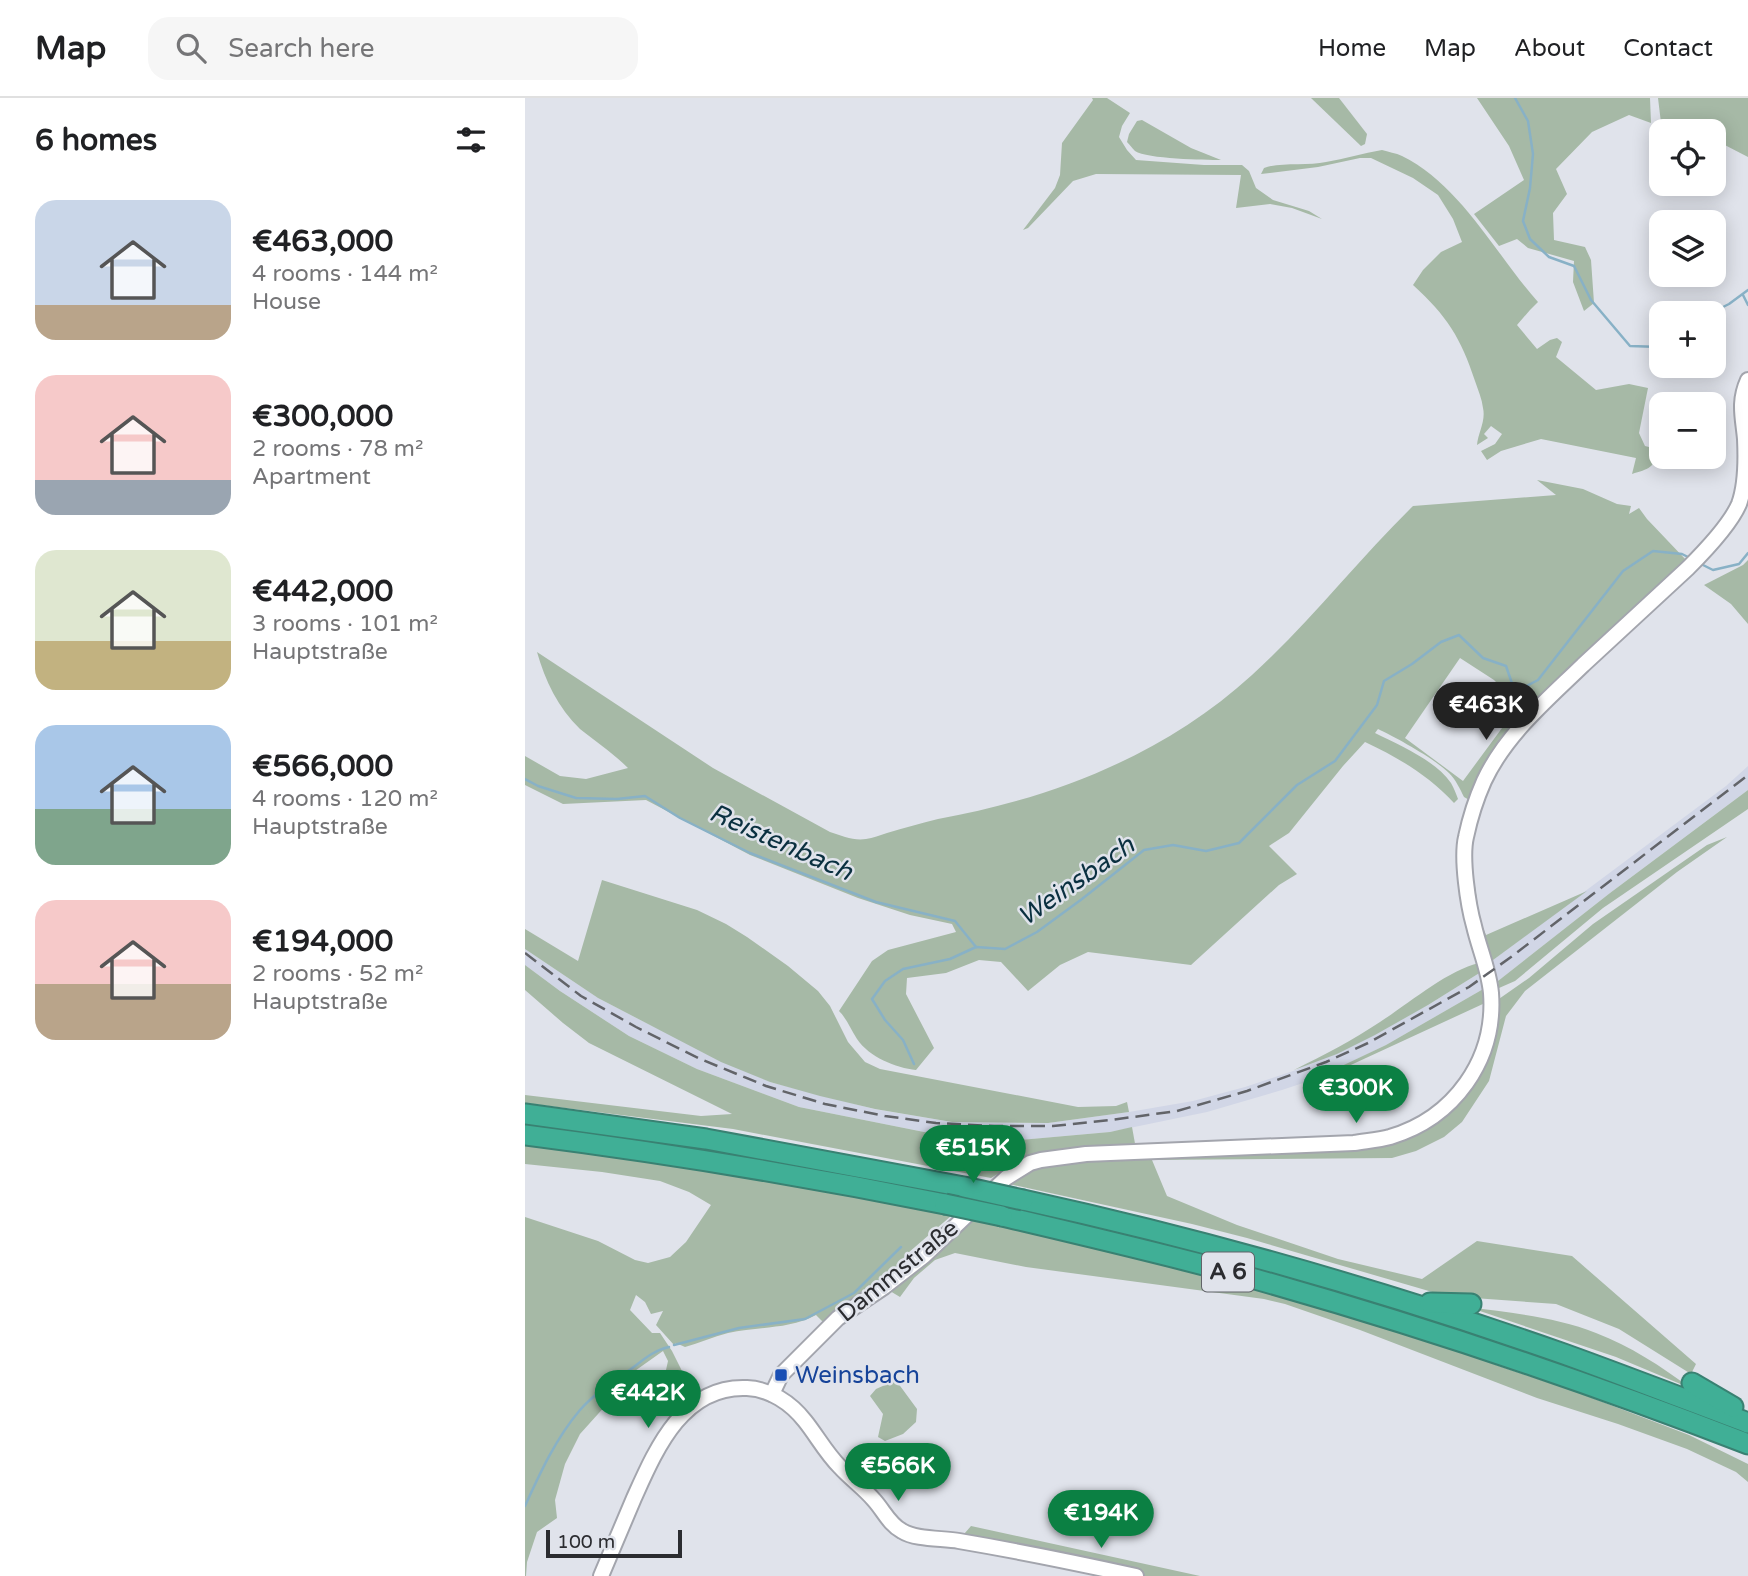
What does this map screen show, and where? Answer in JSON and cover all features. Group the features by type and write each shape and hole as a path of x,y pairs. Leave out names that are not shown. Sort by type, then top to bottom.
{"highway":[{"name":"A 6","path":"525,1114 706,1139 855,1165 1116,1220 1311,1273 1415,1305 1565,1355 1748,1423"},
{"name":"A 6","path":"525,1135 703,1159 839,1183 1002,1216 1218,1269 1452,1338 1557,1373 1748,1444"},
{"path":"1415,1305 1471,1304"},
{"path":"1692,1383 1748,1417"},
{"path":"1721,1434 1748,1460"}],"street":[{"name":"Dammstraße","path":"772,1394 781,1375 838,1318 924,1256 1006,1178 1020,1169 1041,1160 1086,1154 1354,1143 1389,1137 1429,1120 1456,1097 1479,1062 1490,1028 1491,989 1469,904 1465,863 1465,839 1483,782 1516,730 1688,568 1732,516 1739,502 1746,457 1741,402 1748,381"},
{"path":"601,1576 650,1463 678,1418 692,1405 722,1390 755,1388 789,1404 826,1451 875,1501 891,1523 909,1535 1059,1559 1136,1576"}],"shaded area":[{"path":"1748,766 1748,790 1498,981 1489,963 1726,786"},
{"path":"525,949 598,998 770,1082 874,1109 952,1122 1048,1123 1193,1101 1296,1070 1428,1005 1481,972 1485,988 1330,1074 1282,1090 1207,1112 1110,1132 1020,1140 924,1132 799,1107 697,1069 629,1036 560,991 525,965"}],"green space":[{"path":"1092,98 1107,98 1130,113 1119,137 1136,160 1242,165 1249,171 1256,188 1273,200 1309,211 1322,219 1292,208 1270,204 1236,208 1241,175 1096,174 1073,181 1023,230 1055,188 1060,175 1062,143"},
{"path":"1311,98 1339,98 1367,134 1365,144 1361,146"},
{"path":"1477,98 1650,98 1649,122 1629,115 1592,132 1556,169 1567,194 1553,213 1554,240 1585,247 1591,260 1594,303 1584,311 1573,282 1574,261 1528,248 1517,239 1499,246 1474,214 1524,180 1509,146"},
{"path":"1658,98 1748,98 1748,157 1726,146 1726,119 1661,119"},
{"path":"1142,120 1191,148 1221,160 1163,157 1135,151 1127,142 1137,121"},
{"path":"1382,150 1402,156 1442,184 1476,222 1538,302 1517,325 1537,349 1557,338 1562,342 1556,357 1596,390 1629,384 1648,388 1639,433 1645,446 1649,447 1649,468 1632,474 1636,458 1541,439 1501,451 1487,460 1481,451 1495,444 1502,434 1491,426 1484,434 1488,438 1477,445 1484,413 1470,366 1444,318 1413,285 1441,252 1462,242 1453,219 1438,195 1413,178 1371,158 1261,174 1264,168 1270,166 1333,161"},
{"path":"1537,480 1583,489 1617,504 1631,506 1629,514 1639,508 1687,561 1544,695 1471,801 1464,797 1454,779 1443,767 1378,729 1375,733 1436,767 1451,783 1458,799 1454,803 1413,768 1365,742 1289,833 1269,846 1297,874 1279,885 1191,965 1088,952 1060,965 1028,991 1001,962 979,960 946,973 907,978 906,994 934,1048 916,1070 892,1064 868,1051 839,1011 872,961 888,950 956,932 952,924 910,915 858,898 750,855 646,800 563,804 525,785 525,756 560,776 586,779 628,768 580,729 565,712 548,683 537,652 713,768 830,832 843,836 869,839 925,822 1024,799 1106,769 1145,750 1218,703 1273,655 1413,506 1556,495","holes":["1460,658 1494,680 1519,705 1463,781 1405,738"]},
{"path":"1748,560 1748,624 1731,604 1704,585"},
{"path":"1490,782 1474,826 1472,866 1480,920 1486,935 1587,891 1489,963 1476,914 1469,861 1472,829"},
{"path":"1748,790 1748,809 1603,908 1515,981 1499,988 1498,981"},
{"path":"1727,837 1677,872 1525,991 1506,1016 1489,1081 1462,1122 1444,1137 1416,1151 1392,1158 1152,1160 1167,1196 1237,1225 1338,1259 1422,1279 1477,1241 1572,1256 1696,1364 1691,1374 1619,1329 1556,1304 1446,1296 1247,1238 1009,1184 1037,1166 1076,1161 1152,1159 1153,1155 1391,1141 1469,1087 1496,1001 1529,978 1593,924 1707,845"},
{"path":"602,880 697,910 747,937 818,991 830,1006 848,1042 865,1062 880,1069 1078,1107 1116,1106 1127,1102 1129,1112 1048,1123 952,1122 875,1109 820,1096 770,1082 721,1062 598,998 525,949 525,929 578,961"},
{"path":"1479,963 1481,972 1428,1005 1337,1054 1294,1070 1359,1035 1441,980"},
{"path":"525,965 629,1036 697,1069 799,1107 924,1132 1020,1140 1110,1132 1132,1127 1136,1149 1052,1152 1024,1158 991,1178 733,1129 525,1103 525,1095 701,1116 732,1114 589,1043 525,990"},
{"path":"1485,988 1485,1003 1330,1074 1329,1072 1386,1045"},
{"path":"525,1145 750,1177 951,1216 908,1253 908,1262 826,1325 816,1315 795,1323 728,1333 685,1347 676,1343 674,1345 656,1325 663,1311 651,1314 645,1302 636,1295 630,1310 652,1333 660,1333 685,1377 677,1380 666,1370 668,1361 663,1351 632,1373 580,1434 565,1464 555,1500 557,1518 537,1532 525,1576 525,1217 598,1241 635,1260 648,1263 670,1257 686,1242 711,1205 689,1192 660,1181 525,1164"},
{"path":"972,1220 1009,1224 1184,1267 1438,1343 1689,1435 1748,1464 1748,1482 1736,1472 1687,1449 1537,1398 1360,1330 1264,1299 1026,1267 955,1253 935,1260 914,1278 900,1297 890,1291"},
{"path":"1468,1307 1549,1319 1596,1333 1645,1357 1690,1388 1616,1357"},
{"path":"895,1379 917,1409 916,1422 903,1434 885,1441 878,1437 883,1414 870,1396 885,1385 887,1380"},
{"path":"971,1526 1200,1576 1097,1576 1094,1567 958,1541"}],"waterway":[{"path":"1515,98 1528,121 1533,154 1523,221 1530,239 1549,257 1574,266 1591,300 1630,346 1649,347"},
{"path":"1726,306 1748,290"},
{"name":"Weinsbach","path":"1743,295 1748,305"},
{"name":"Weinsbach","path":"914,1064 903,1040 885,1020 872,999 885,981 903,969 950,959 976,947 1005,949 1037,932 1144,850 1173,845 1206,851 1239,843 1297,785 1335,761 1377,705 1384,681 1441,642 1459,635 1483,658 1506,666 1515,692 1538,680 1623,571 1653,551 1682,554 1690,558"},
{"name":"Weinsbach","path":"1699,563 1713,570 1739,564 1748,553"},
{"name":"Reistenbach","path":"525,779 576,798 617,799 645,796 680,818 750,853 876,902 955,921 976,947"},
{"name":"Weinsbach","path":"674,1345 739,1328 805,1319 854,1293 901,1247"},
{"name":"Weinsbach","path":"525,1506 556,1444 580,1410 604,1388 644,1359 669,1347"}],"railway":[{"path":"525,953 581,996 636,1027 698,1058 766,1086 825,1104 936,1123 994,1126 1053,1126 1177,1111 1247,1091 1326,1062 1368,1043 1469,987 1748,775"}],"place":[{"name":"Weinsbach","path":"781,1375"}]}
